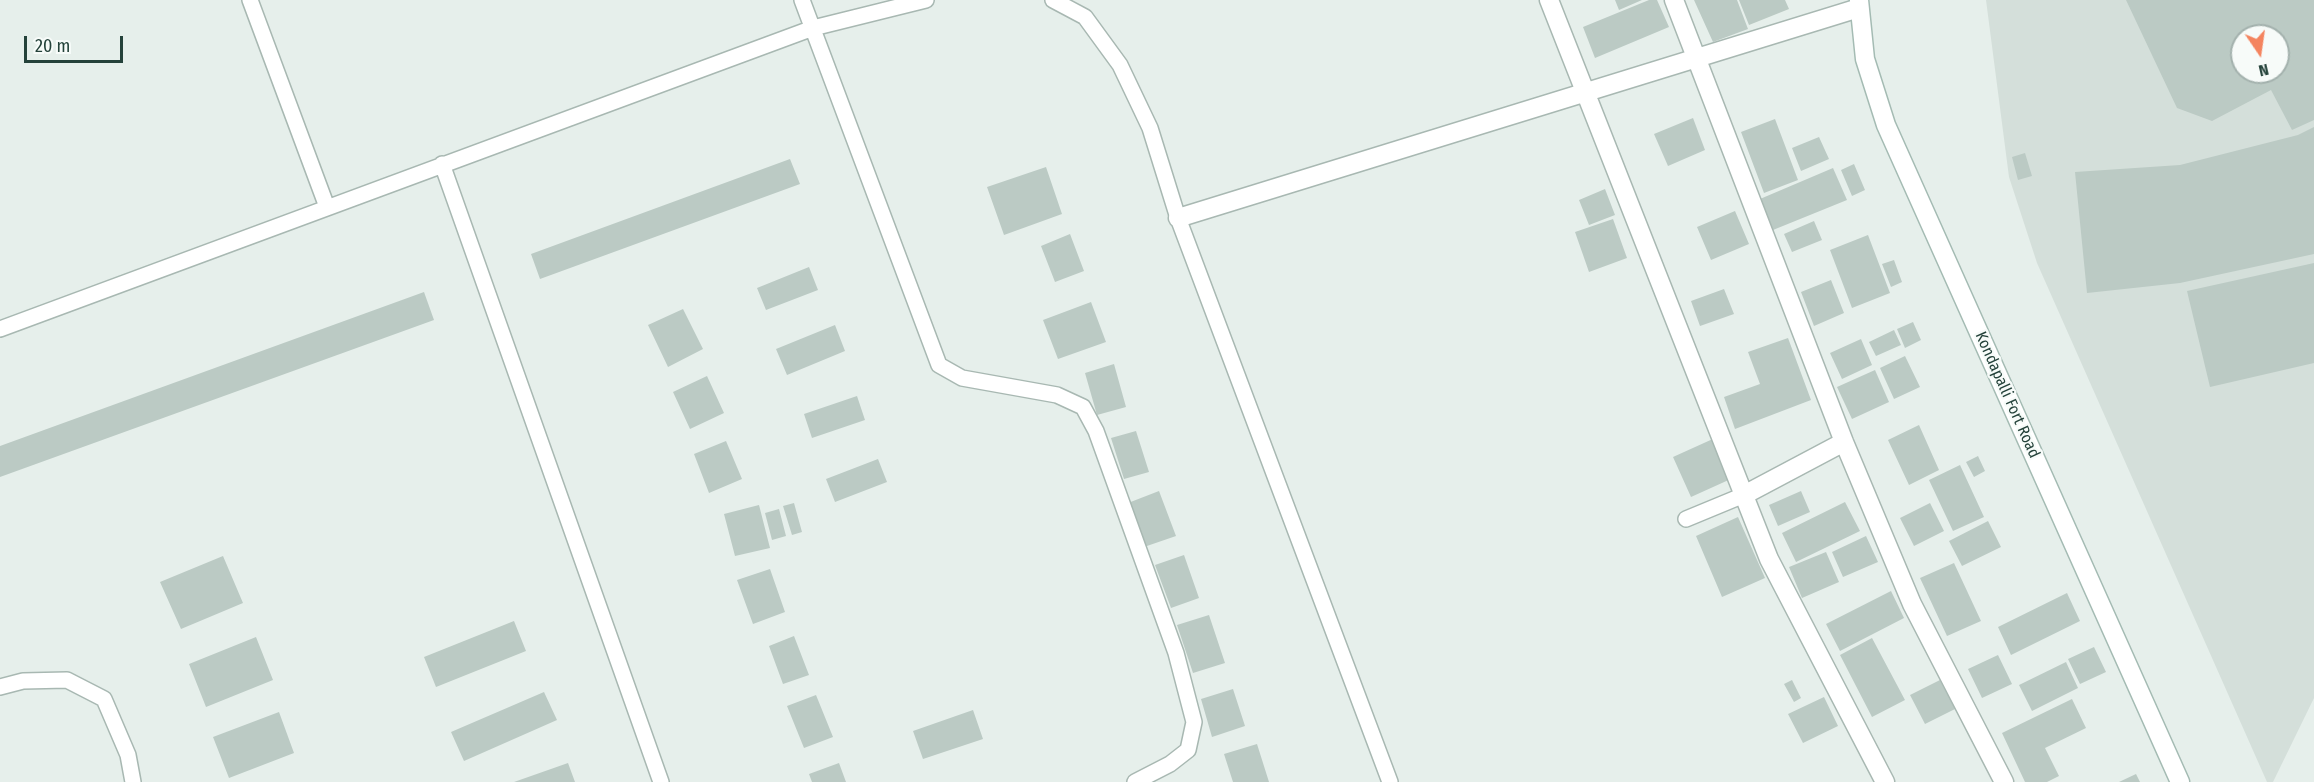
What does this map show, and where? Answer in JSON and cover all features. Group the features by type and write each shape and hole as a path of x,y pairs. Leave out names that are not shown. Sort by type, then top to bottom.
{"street":[{"path":"1549,0 1769,559 1885,782"},
{"path":"1674,0 1844,442 1912,604 2004,782"},
{"path":"1178,218 1583,91 1697,59 1859,4"},
{"name":"Kondapalli Fort Road","path":"1859,4 1865,59 1886,125 2180,782"},
{"path":"1744,495 1844,442"}],"lane":[{"path":"250,0 327,207"},
{"path":"802,0 939,365 962,378 1057,395 1083,407 1096,431 1176,653 1194,722 1188,750 1170,764 1135,782"},
{"path":"0,329 813,28 926,0"},
{"path":"1053,0 1085,17 1120,66 1150,128 1178,218 1390,782"},
{"path":"442,164 661,782"},
{"path":"1686,519 1744,495"},
{"path":"0,687 23,681 67,680 104,699 128,756 133,782"}],"shaded area":[{"path":"1986,0 2314,0 2314,698 2273,782 2267,782 2037,263 2009,177"}],"building":[{"path":"1615,0 1642,0 1619,10"},
{"path":"1649,0 1657,0 1669,27 1595,58 1583,27"},
{"path":"1694,0 1737,0 1748,29 1713,42"},
{"path":"1739,0 1785,0 1789,9 1749,25"},
{"path":"2126,0 2314,0 2314,120 2292,130 2271,90 2212,121 2177,108"},
{"path":"1693,118 1705,150 1668,166 1654,134"},
{"path":"1775,119 1798,180 1764,193 1741,132"},
{"path":"2314,127 2314,254 2180,283 2087,293 2075,172 2180,165 2298,135"},
{"path":"1819,137 1829,159 1801,171 1792,148"},
{"path":"2025,153 2032,176 2018,180 2012,157"},
{"path":"790,159 800,184 540,279 531,254"},
{"path":"1854,164 1865,190 1852,196 1841,170"},
{"path":"1046,167 1062,214 1004,235 987,187"},
{"path":"1833,168 1847,200 1773,230 1760,199"},
{"path":"1605,189 1615,215 1589,225 1579,200"},
{"path":"1735,211 1749,244 1711,260 1697,227"},
{"path":"1613,219 1627,258 1589,272 1575,232"},
{"path":"1814,221 1822,240 1792,252 1784,234"},
{"path":"1070,234 1084,271 1055,282 1041,246"},
{"path":"1868,235 1890,293 1852,308 1830,250"},
{"path":"1894,260 1902,282 1891,287 1882,264"},
{"path":"2314,263 2314,363 2210,387 2187,291"},
{"path":"809,267 818,290 766,310 757,288"},
{"path":"1831,280 1844,313 1814,326 1801,292"},
{"path":"1724,289 1734,314 1700,326 1691,301"},
{"path":"424,292 434,320 0,477 0,446"},
{"path":"1091,302 1106,342 1058,359 1043,320"},
{"path":"683,309 703,349 668,367 648,325"},
{"path":"1913,322 1921,340 1905,348 1897,329"},
{"path":"835,325 845,351 787,375 776,349"},
{"path":"1894,330 1901,345 1876,356 1869,342"},
{"path":"1788,338 1811,400 1735,429 1724,397 1760,384 1748,352"},
{"path":"1861,339 1872,365 1842,379 1830,353"},
{"path":"1905,356 1920,387 1894,399 1880,368"},
{"path":"1114,364 1126,407 1097,415 1085,373"},
{"path":"1875,370 1889,402 1852,419 1837,387"},
{"path":"707,376 724,413 690,429 673,392"},
{"path":"857,396 865,420 812,438 804,414"},
{"path":"1919,425 1939,470 1909,485 1888,440"},
{"path":"1136,431 1149,472 1124,479 1111,438"},
{"path":"1715,438 1733,478 1691,497 1673,457"},
{"path":"726,441 742,479 709,493 694,454"},
{"path":"1978,456 1985,471 1974,477 1966,462"},
{"path":"878,459 887,482 835,502 826,479"},
{"path":"1960,465 1984,517 1953,531 1929,480"},
{"path":"1159,491 1176,536 1144,547 1128,503"},
{"path":"1801,491 1810,512 1778,526 1769,505"},
{"path":"1845,502 1860,531 1796,562 1782,533"},
{"path":"794,503 802,532 792,535 783,506"},
{"path":"1930,503 1944,531 1914,546 1900,518"},
{"path":"759,505 770,548 735,556 724,514"},
{"path":"779,509 786,536 772,540 765,513"},
{"path":"1738,517 1765,578 1722,597 1696,536"},
{"path":"1988,521 2001,547 1962,566 1949,541"},
{"path":"1866,536 1878,562 1843,577 1832,552"},
{"path":"1826,552 1839,582 1802,598 1789,567"},
{"path":"1184,555 1199,598 1171,608 1155,565"},
{"path":"223,556 243,603 181,629 160,582"},
{"path":"1954,563 1981,621 1947,636 1920,578"},
{"path":"770,569 785,612 753,624 737,580"},
{"path":"1891,591 1904,618 1840,651 1826,624"},
{"path":"2067,593 2080,621 2011,655 1998,627"},
{"path":"1209,615 1225,663 1193,673 1177,625"},
{"path":"514,621 526,651 436,687 424,657"},
{"path":"794,636 809,675 783,684 769,646"},
{"path":"256,637 273,680 206,707 189,664"},
{"path":"1872,638 1905,700 1872,717 1840,655"},
{"path":"2094,647 2106,672 2080,684 2068,659"},
{"path":"1998,655 2012,684 1982,698 1968,669"},
{"path":"2066,662 2078,688 2032,711 2019,685"},
{"path":"1792,680 1801,698 1794,702 1784,684"},
{"path":"1940,680 1955,709 1925,724 1910,695"},
{"path":"1233,689 1245,726 1212,737 1201,699"},
{"path":"544,692 557,720 464,761 451,732"},
{"path":"816,695 833,737 804,748 787,706"},
{"path":"1824,697 1838,726 1803,743 1788,714"},
{"path":"2072,699 2086,728 2045,748 2059,776 2047,782 2025,782 2002,733"},
{"path":"973,710 983,739 923,759 913,731"},
{"path":"279,712 294,753 229,778 213,737"},
{"path":"1257,744 1269,782 1233,782 1224,754"},
{"path":"568,763 575,782 514,782"},
{"path":"839,763 846,782 812,782 809,774"},
{"path":"2136,774 2140,782 2119,782"}]}
